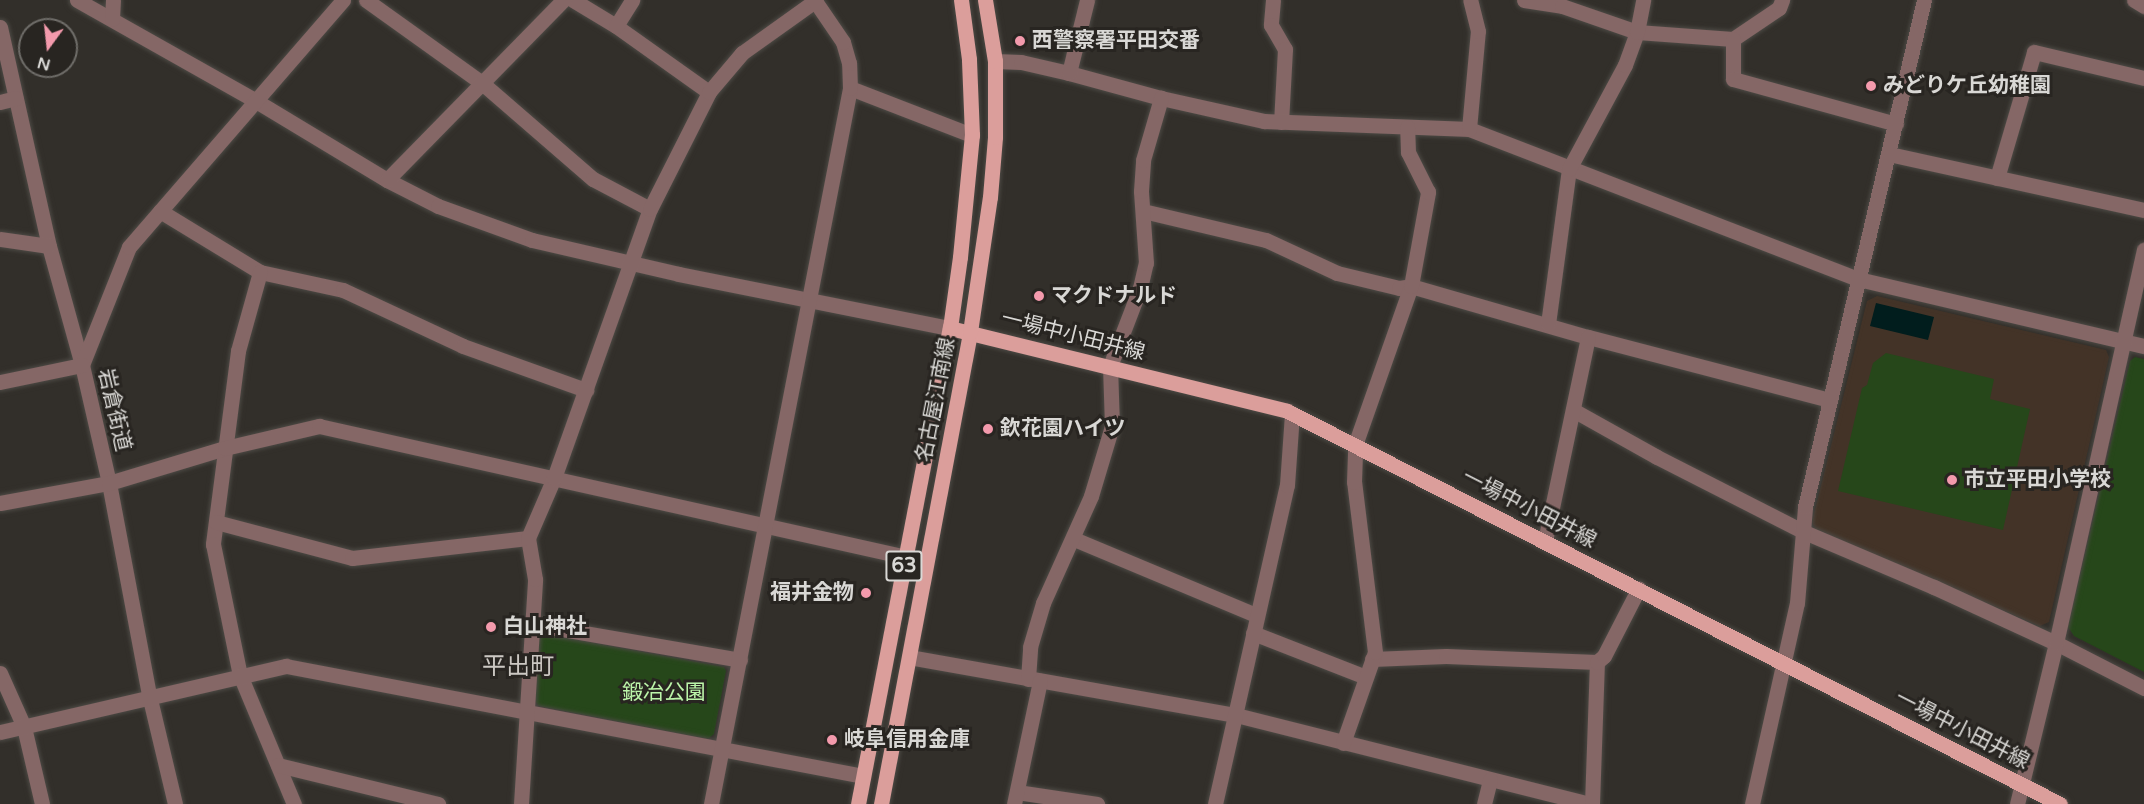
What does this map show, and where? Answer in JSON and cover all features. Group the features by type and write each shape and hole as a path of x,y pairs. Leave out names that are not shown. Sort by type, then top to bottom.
{"main road":[{"name":"名古屋江南線","path":"858,804 950,328 968,194 972,135 969,59 961,0"},
{"name":"名古屋江南線","path":"881,804 970,332 990,197 995,137 994,61 985,0"},
{"name":"一場中小田井線","path":"950,328 1292,413 2060,804"}],"street":[{"path":"77,0 256,101 387,180 438,206 532,240 950,328"},
{"path":"112,0 112,19"},
{"path":"0,382 82,365 129,247 343,0"},
{"path":"366,0 482,83 593,179 650,209"},
{"path":"387,180 563,0"},
{"path":"573,0 616,26 709,92"},
{"path":"616,26 632,0"},
{"path":"1069,73 1087,0"},
{"path":"1273,0 1271,25 1285,48 1281,122"},
{"path":"1469,129 1478,32 1470,0"},
{"path":"1524,0 1562,6 1637,32 1733,39 1779,8 1782,0"},
{"path":"1548,324 1569,169 1612,93 1637,32 1643,0"},
{"path":"1752,804 1797,603 1802,531 1830,400 1924,0"},
{"path":"2134,0 2144,6"},
{"path":"521,804 535,579 528,538 554,478 650,209 709,92 742,53 815,1 843,42 849,63 850,88 807,299 711,804"},
{"name":"岩倉街道","path":"0,27 49,246 82,365 109,483 150,699 175,804"},
{"path":"1733,39 1733,79 1896,124"},
{"path":"1997,177 2034,52 2144,78"},
{"path":"994,61 1021,62 1161,98 1264,121 1469,129 1858,279 2144,346"},
{"path":"850,88 972,135"},
{"path":"0,102 16,98"},
{"path":"1097,804 1016,798 1034,680 1030,647 1043,603 1074,539 1091,496 1112,426 1110,366 1140,288 1146,263 1143,160 1161,98"},
{"path":"1343,743 1375,652 1354,482 1355,445 1411,286 1428,192 1408,152 1407,127"},
{"path":"1889,154 2144,210"},
{"path":"160,210 260,272 343,290 463,346 586,390"},
{"path":"1143,211 1266,240 1337,273 1399,288 1411,286 1588,337 1830,400"},
{"path":"0,238 49,246"},
{"path":"2017,804 2056,643 2144,250"},
{"path":"260,272 238,351 213,544 240,675 294,804"},
{"path":"1545,541 1588,337"},
{"path":"1573,410 1657,457 1802,531 1934,587 2056,643 2144,688"},
{"path":"1215,804 1287,485 1292,413"},
{"path":"0,502 109,483 225,448 319,426 906,557"},
{"path":"216,522 352,558 528,538"},
{"path":"1074,539 1256,615"},
{"path":"909,657 1236,715 1592,804 1598,662 1604,656 1639,588"},
{"path":"532,624 740,660"},
{"path":"1252,633 1366,676"},
{"path":"1372,659 1446,656 1598,662"},
{"path":"0,732 286,666 863,776"},
{"path":"0,673 24,727 42,804"},
{"path":"278,765 438,804"},
{"path":"1484,804 1490,780"}],"shaded area":[{"name":"市立平田小学校","path":"1877,296 2106,350 2109,357 2049,622 2040,626 1816,529 1812,522 1867,301"}],"green space":[{"path":"1886,353 1994,379 1990,399 2030,409 2003,530 1838,491 1862,388 1867,385 1873,363"},
{"path":"2135,357 2144,359 2144,672 2074,636 2068,627 2130,361"},
{"name":"鍛冶公園","path":"545,634 724,667 726,671 714,734 708,739 539,706 535,701 539,639"}],"water":[{"path":"1876,303 1934,317 1928,340 1870,326"}],"place":[{"name":"西警察署平田交番","path":"1020,41"},
{"name":"みどりケ丘幼稚園","path":"1871,86"},
{"name":"マクドナルド","path":"1039,296"},
{"name":"欽花園ハイツ","path":"988,429"},
{"name":"市立平田小学校","path":"1952,480"},
{"name":"福井金物","path":"866,593"},
{"name":"白山神社","path":"491,627"},
{"name":"岐阜信用金庫","path":"832,740"}],"district":[{"name":"平出町","path":"518,667"}]}
